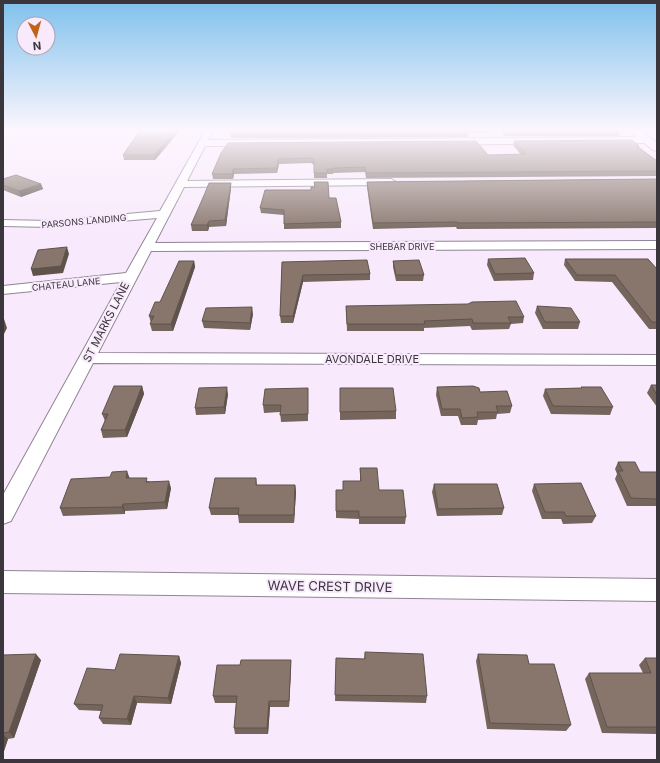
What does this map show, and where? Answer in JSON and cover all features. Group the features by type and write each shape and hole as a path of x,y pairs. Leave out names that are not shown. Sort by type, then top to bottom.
{"street":[{"name":"ST MARKS LANE","path":"3,515 88,358 129,277 191,165"},
{"path":"181,184 403,182"},
{"name":"PARSONS LANDING","path":"3,224 50,224 164,214"},
{"name":"SHEBAR DRIVE","path":"146,247 657,245"},
{"name":"CHATEAU LANE","path":"3,290 129,277"},
{"name":"AVONDALE DRIVE","path":"88,358 657,360"},
{"name":"WAVE CREST DRIVE","path":"3,582 657,590"}],"building":[{"path":"216,165 277,165 277,168 233,169 232,174 212,174"},
{"path":"314,165 657,165 657,171 366,173 365,167 333,168 327,169 327,173 314,173"},
{"path":"16,175 41,184 19,191 3,185 3,179"},
{"path":"657,179 657,222 373,223 367,182"},
{"path":"314,182 328,182 329,198 336,198 341,222 284,224 284,210 260,208 265,190 311,190 311,187 315,187"},
{"path":"209,183 231,183 225,220 209,221 207,225 191,225 205,193"},
{"path":"67,247 61,266 31,269 38,250"},
{"path":"525,258 534,273 495,274 488,259"},
{"path":"565,259 648,259 657,269 657,322 652,322 615,275 577,275"},
{"path":"367,260 370,274 303,275 293,316 280,316 282,262"},
{"path":"419,260 424,275 396,275 393,261"},
{"path":"179,261 194,261 171,324 150,324 154,316 149,316 155,302 160,302"},
{"path":"516,301 524,317 508,317 511,323 473,323 472,319 424,321 425,324 347,324 346,306 468,304 472,302"},
{"path":"537,306 571,308 580,322 545,322"},
{"path":"252,307 250,323 202,321 206,308"},
{"path":"651,385 657,385 657,395"},
{"path":"114,386 142,386 125,430 101,430 108,414 102,414"},
{"path":"473,386 479,388 480,392 507,391 512,406 496,406 498,412 477,412 478,417 462,418 460,409 442,409 437,387"},
{"path":"227,387 224,407 195,408 199,388"},
{"path":"581,387 601,387 613,407 553,406 545,389 582,388"},
{"path":"308,388 308,414 280,415 281,405 263,405 265,389"},
{"path":"340,388 393,388 396,411 340,412"},
{"path":"618,462 635,462 640,472 657,472 657,499 631,498 618,471 623,471"},
{"path":"360,468 377,468 379,490 403,490 406,517 359,517 359,511 336,511 336,490 343,490 343,481 361,481"},
{"path":"127,471 126,478 147,478 146,482 169,481 165,502 123,504 122,507 60,508 71,479 110,477 112,472"},
{"path":"215,478 256,478 256,485 295,485 294,515 238,515 239,508 209,508"},
{"path":"581,483 596,516 566,516 564,512 545,512 534,484"},
{"path":"434,484 497,484 504,508 438,509"},
{"path":"365,652 423,654 427,696 335,695 336,658 365,659"},
{"path":"36,654 9,732 3,733 3,655"},
{"path":"120,654 179,656 168,698 134,696 127,719 99,718 103,705 74,704 87,668 115,670"},
{"path":"478,654 527,655 529,664 554,664 571,725 490,723"},
{"path":"645,658 657,658 657,727 607,727 589,673 651,673"},
{"path":"241,660 291,660 289,701 269,701 267,728 234,728 237,696 213,696 217,665 240,665"}]}
